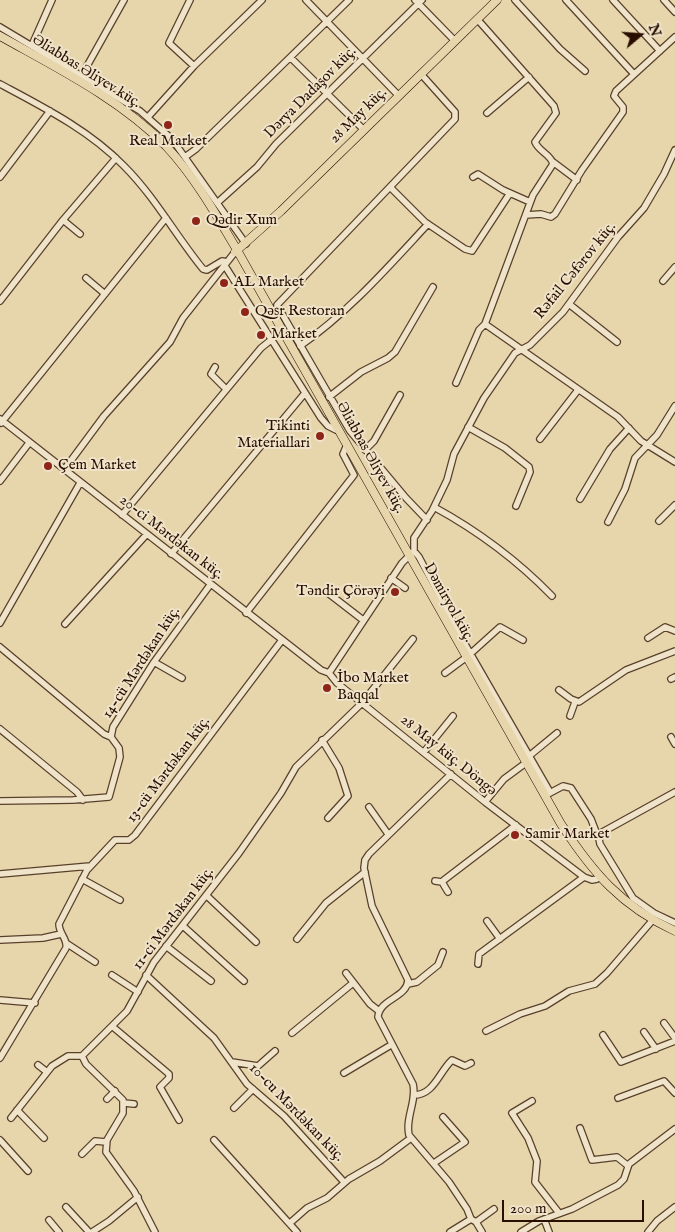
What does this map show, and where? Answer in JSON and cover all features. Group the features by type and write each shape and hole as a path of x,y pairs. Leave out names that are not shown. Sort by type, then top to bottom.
{"main road":[{"name":"28 May küç.","path":"236,251 246,244 498,0"},
{"name":"Əliabbas Əliyev küç.","path":"0,36 110,101 152,133 178,160 236,251 579,851 608,887 638,911 675,933"},
{"path":"0,40 108,103 150,135 181,170 236,251"},
{"name":"Dəmiryol küç.","path":"236,251 346,448 410,554"},
{"name":"Dəmiryol küç.","path":"467,657 523,766 559,825 597,879 623,904 651,922 675,933"}],"street":[{"path":"32,45 52,0"},
{"path":"82,75 124,0"},
{"path":"190,0 169,43 194,66"},
{"path":"148,117 194,66 262,0"},
{"path":"306,0 399,96"},
{"path":"185,157 196,149 349,0"},
{"path":"515,0 560,49 585,71"},
{"path":"566,0 633,74"},
{"path":"613,0 660,51"},
{"path":"664,0 675,12"},
{"path":"419,1 455,42"},
{"name":"Dərya Dadaşov küç.","path":"217,203 261,163 276,144 419,1"},
{"path":"478,20 556,110 554,116 535,142 553,162 577,180"},
{"path":"0,27 82,75 148,117 168,135 185,157 246,244"},
{"path":"526,215 553,216 623,112 623,107 614,94 633,74 675,37"},
{"path":"291,58 364,130"},
{"path":"421,74 456,116 391,188 277,305 330,397 365,450 427,520"},
{"path":"487,113 529,77"},
{"path":"0,84 50,111 116,158 133,175 203,269 206,270 222,261 226,264 271,340 321,418 328,426 336,430"},
{"path":"0,177 50,111"},
{"name":"Rəfail Cəfərov küç.","path":"410,554 414,538 434,507 447,480 454,454 480,404 515,354 534,342 569,304 618,237 644,208 664,174 675,150"},
{"path":"0,301 63,220 116,158"},
{"path":"456,383 479,330 485,324 530,202 553,162"},
{"path":"473,177 478,174 510,193 530,202"},
{"path":"391,188 428,224 464,249 472,251 510,193"},
{"path":"1,421 166,218"},
{"path":"63,220 80,234"},
{"path":"300,346 339,316 428,224"},
{"path":"64,470 104,416 170,342 183,318 236,251"},
{"path":"663,281 675,267"},
{"path":"86,278 105,294"},
{"path":"330,397 362,372 388,358 395,352 433,287"},
{"path":"569,304 617,342"},
{"path":"485,324 618,417 647,445 675,462"},
{"path":"122,515 226,389 261,348 271,340"},
{"path":"215,366 210,374 226,389"},
{"path":"540,439 578,390"},
{"path":"171,554 306,393"},
{"path":"365,450 374,441 400,395"},
{"path":"608,522 625,489 635,458 657,435 675,406"},
{"name":"20-ci Mərdəkan küç.","path":"1,421 246,613 321,670 329,673"},
{"path":"468,427 505,448 529,467 530,472 516,506"},
{"path":"580,498 610,449 629,428"},
{"path":"0,481 29,443"},
{"path":"246,613 354,475 343,454 346,448"},
{"path":"0,623 80,483"},
{"path":"659,521 675,505"},
{"path":"434,507 482,536 528,573 552,596"},
{"path":"65,624 147,534"},
{"path":"329,673 391,578 410,554"},
{"path":"391,578 405,588"},
{"name":"14-cü Mərdəkan küç.","path":"0,801 103,799 111,794 120,757 119,748 111,737 119,717 154,662 210,585"},
{"path":"328,593 363,620"},
{"path":"445,674 500,627 523,640"},
{"path":"648,638 665,627 672,628 675,631"},
{"name":"11-ci Mərdəkan küç.","path":"82,1056 127,1011 146,975 166,946 207,896 281,793 293,771 322,740 362,703 414,639"},
{"name":"13-cü Mərdəkan küç.","path":"61,934 59,924 90,866 115,840 129,840 135,836 282,640"},
{"path":"0,647 104,734 111,737"},
{"path":"575,702 586,699 626,670 675,651"},
{"path":"467,657 529,756 547,794 563,786 571,788 598,834 600,844 633,898 654,913 675,922"},
{"path":"154,662 182,678"},
{"name":"28 May küç. Döngə","path":"329,673 332,678 362,703 485,802 584,877 589,880 597,879"},
{"path":"559,690 575,702"},
{"path":"570,716 575,702"},
{"path":"424,752 453,716"},
{"path":"0,729 77,792 83,800"},
{"path":"529,756 558,733"},
{"path":"671,737 675,744"},
{"path":"322,740 339,768 348,796 328,818"},
{"path":"485,802 504,780 523,766"},
{"path":"451,774 388,834 366,858 365,872 374,914 406,975 408,984 403,992 379,1011 378,1020 411,1080 414,1095 408,1125 411,1138 434,1163 459,1196 473,1221 482,1232"},
{"path":"598,834 675,792"},
{"path":"369,807 388,834"},
{"path":"434,882 442,882 516,825"},
{"path":"0,874 90,866"},
{"path":"297,939 326,903 365,872"},
{"path":"478,964 479,954 584,877"},
{"path":"82,879 120,900"},
{"path":"442,882 448,892"},
{"path":"207,896 256,942"},
{"path":"487,921 500,939"},
{"path":"486,1031 520,1014 545,1006 569,991 598,982 651,922"},
{"path":"183,926 244,982"},
{"path":"0,940 43,938 61,934 66,943 95,962"},
{"path":"0,1058 35,1003 66,948 66,943"},
{"path":"166,946 211,980"},
{"path":"408,984 417,982 438,965 443,952"},
{"path":"346,972 370,1004 379,1011"},
{"path":"112,975 138,992"},
{"name":"10-cu Mərdəkan küç.","path":"146,975 214,1038 253,1089 284,1116 344,1182"},
{"path":"292,1032 354,983"},
{"path":"0,1000 35,1003"},
{"path":"602,1034 621,1062 675,1040 664,1023"},
{"path":"112,1027 169,1074 160,1087 179,1120"},
{"path":"644,1032 656,1048"},
{"path":"344,1073 391,1045"},
{"path":"232,1062 258,1066 275,1051"},
{"path":"11,1118 47,1072 62,1058 82,1056 86,1064 115,1091 124,1103 123,1113 106,1142 108,1156 138,1197 155,1232"},
{"path":"414,1095 422,1095 431,1088 452,1060 465,1066 470,1063"},
{"path":"38,1065 47,1072"},
{"path":"618,1098 664,1081 675,1093"},
{"path":"234,1108 253,1089"},
{"path":"107,1099 115,1091"},
{"path":"532,1101 512,1113 528,1138 537,1161 534,1182 559,1213"},
{"path":"124,1103 134,1104"},
{"path":"17,1110 44,1138"},
{"path":"434,1163 464,1142 443,1117"},
{"path":"580,1128 592,1160 617,1157 627,1165"},
{"path":"521,1232 621,1182 627,1165 675,1129"},
{"path":"290,1223 307,1208 327,1198 344,1182 380,1162 411,1138"},
{"path":"0,1140 28,1171"},
{"path":"214,1140 297,1232"},
{"path":"82,1154 95,1141 106,1142"},
{"path":"66,1207 90,1232 110,1221 138,1197"},
{"path":"648,1232 674,1208"},
{"path":"450,1232 494,1209"},
{"path":"544,1219 549,1232"},
{"path":"49,1220 59,1232"}],"place":[{"name":"Real Market","path":"168,125"},
{"name":"Qədir Xum","path":"196,221"},
{"name":"AL Market","path":"224,283"},
{"name":"Qəsr Restoran","path":"245,312"},
{"name":"Market","path":"261,335"},
{"name":"Tikinti Materiallari","path":"320,436"},
{"name":"Çem Market","path":"48,466"},
{"name":"Təndir Çörəyi","path":"395,592"},
{"name":"İbo Market Baqqal","path":"327,688"},
{"name":"Samir Market","path":"515,835"}]}
